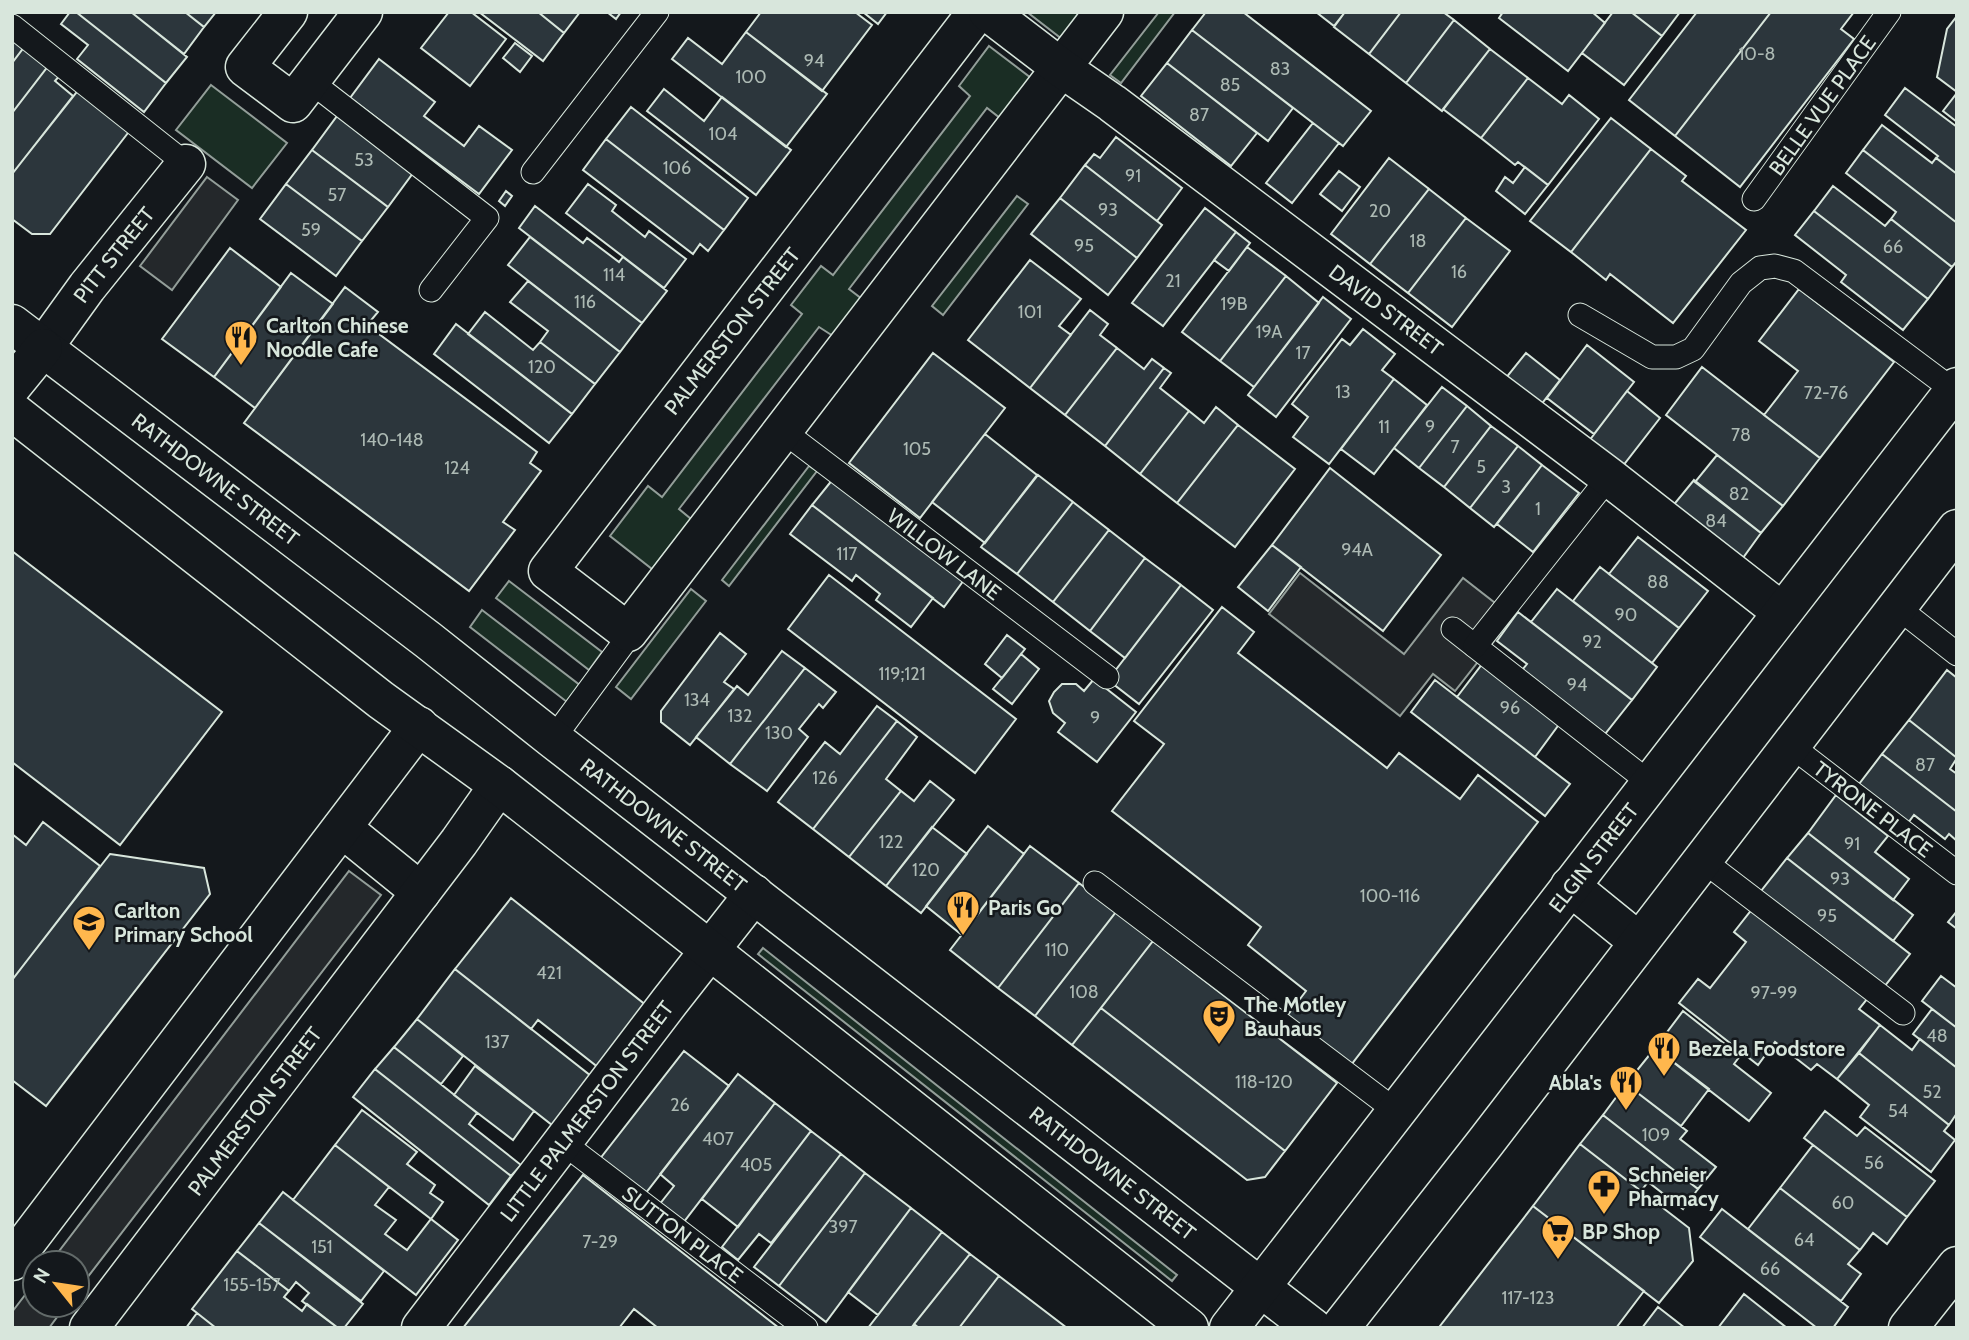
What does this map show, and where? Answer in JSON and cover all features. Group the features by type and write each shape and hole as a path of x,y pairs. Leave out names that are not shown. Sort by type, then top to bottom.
{"main road":[{"path":"288,12 246,68 293,103 363,12"},
{"name":"PALMERSTON STREET","path":"628,632 548,570 977,12"},
{"name":"DAVID STREET","path":"988,12 1609,477 1782,612"},
{"path":"628,632 1104,12"},
{"name":"PITT STREET","path":"12,386 186,164"},
{"name":"RATHDOWNE STREET","path":"12,324 428,640 1313,1328"},
{"name":"ELGIN STREET","path":"1229,1328 1956,390"},
{"path":"12,411 381,700 499,786 711,951 1189,1328"},
{"path":"1340,1328 1957,529"},
{"path":"12,1261 419,726"},
{"name":"PALMERSTON STREET","path":"89,1328 499,786"},
{"path":"342,828 421,892"},
{"path":"1570,886 1639,942"},
{"name":"LITTLE PALMERSTON STREET","path":"421,1328 754,894"},
{"path":"1908,1328 1957,1266"}],"lane":[{"path":"533,172 657,12"},
{"name":"BELLE VUE PLACE","path":"1754,199 1889,12"},
{"path":"12,26 186,164"},
{"path":"310,81 487,218 431,290"},
{"path":"1580,315 1652,356 1676,357 1693,349 1741,283 1760,268 1775,266 1794,271 1956,390"},
{"name":"WILLOW LANE","path":"783,431 1107,677"},
{"path":"1475,646 1609,477"},
{"path":"1897,607 1957,654"},
{"path":"1453,629 1650,783"},
{"path":"553,739 626,640 628,632"},
{"name":"TYRONE PLACE","path":"1790,745 1957,873"},
{"path":"1702,859 1903,1013"},
{"path":"1095,883 1396,1111"},
{"name":"SUTTON PLACE","path":"562,1142 806,1328"}],"green space":[{"path":"1027,12 1083,12 1062,39"},
{"path":"1159,12 1175,12 1121,83 1110,75"},
{"path":"989,46 1031,78 1000,118 987,108 849,289 862,299 833,336 819,327 679,509 691,519 652,569 610,536 648,486 662,497 802,314 791,305 821,266 833,275 970,96 959,86"},
{"path":"211,85 287,143 252,188 176,130"},
{"path":"1017,196 1028,204 943,315 932,306"},
{"path":"809,466 817,471 729,586 722,580"},
{"path":"509,581 602,652 589,670 496,598"},
{"path":"691,589 706,601 631,699 616,687"},
{"path":"482,610 581,686 567,702 470,627"},
{"path":"763,948 1177,1275 1172,1281 758,954"}],"shaded area":[{"path":"207,177 238,200 172,290 140,266"},
{"path":"1300,573 1404,654 1463,578 1513,617 1455,691 1433,674 1400,716 1269,614"},
{"path":"349,871 381,895 91,1273 91,1249 61,1249"},
{"path":"21,1300 21,1319 56,1319 49,1328 12,1328 12,1312"}],"building":[{"path":"70,12 76,12 166,83 144,112 77,59 88,45 61,24"},
{"path":"76,12 131,12 187,57 166,83"},
{"path":"131,12 185,12 204,27 184,54"},
{"path":"185,12 216,12 204,27"},
{"path":"449,12 471,12 506,39 470,86 421,48"},
{"path":"479,12 538,12 564,33 543,61"},
{"path":"538,12 580,12 564,33"},
{"path":"607,12 621,12 616,19"},
{"path":"761,12 855,12 872,25 822,91 746,32"},
{"path":"863,12 887,12 878,24"},
{"path":"1206,12 1243,12 1371,111 1343,146 1192,30"},
{"path":"1316,12 1345,12 1334,26"},
{"path":"1345,12 1401,12 1369,54 1334,27"},
{"path":"1401,12 1443,12 1454,20 1406,83 1369,54"},
{"path":"1503,12 1592,12 1605,23 1568,71 1499,18"},
{"path":"1613,12 1631,12 1662,36 1624,85 1582,53"},
{"path":"1631,12 1680,12 1662,36"},
{"path":"1697,12 1771,12 1675,136 1629,100"},
{"path":"1771,12 1854,12 1841,29 1854,39 1740,187 1675,136"},
{"path":"1957,16 1957,92 1937,77 1947,29"},
{"path":"1454,20 1490,49 1442,111 1406,83"},
{"path":"1192,30 1293,108 1268,141 1167,63"},
{"path":"746,32 827,94 786,147 672,59 688,38 722,64"},
{"path":"12,36 25,46 12,63"},
{"path":"515,43 532,56 520,72 503,58"},
{"path":"25,46 49,65 12,113 12,63"},
{"path":"1490,49 1528,78 1481,138 1443,109"},
{"path":"379,59 435,102 424,116 464,146 479,126 512,150 479,194 350,98"},
{"path":"1167,63 1257,133 1231,166 1141,96"},
{"path":"49,65 61,74 55,81 73,96 12,174 12,113"},
{"path":"1528,78 1562,104 1569,95 1599,119 1548,185 1518,162 1515,165 1481,138"},
{"path":"80,88 131,129 50,234 32,234 12,219 12,174"},
{"path":"1905,88 1957,127 1957,174 1885,115"},
{"path":"664,89 704,121 722,97 791,150 756,195 647,111"},
{"path":"1957,93 1957,122 1943,111"},
{"path":"631,107 748,198 724,230 606,139"},
{"path":"340,112 416,169 388,207 312,150"},
{"path":"1611,118 1651,149 1571,252 1530,221"},
{"path":"1313,123 1339,143 1292,203 1266,183"},
{"path":"1882,125 1932,163 1936,158 1957,174 1957,223 1863,150"},
{"path":"1116,137 1182,188 1157,221 1085,165 1094,154 1100,158"},
{"path":"606,139 724,230 708,251 700,244 693,254 583,170"},
{"path":"1651,149 1686,176 1682,181 1746,230 1673,323 1610,274 1606,280 1571,252"},
{"path":"312,150 388,207 362,241 286,184"},
{"path":"1863,150 1957,223 1957,261 1952,267 1891,219 1896,212 1846,173"},
{"path":"1389,158 1429,189 1370,264 1331,234"},
{"path":"1085,165 1162,225 1137,258 1060,198"},
{"path":"1525,167 1548,185 1525,214 1496,191 1505,177 1513,183"},
{"path":"1339,171 1360,187 1342,211 1320,194"},
{"path":"286,184 362,241 336,276 260,219"},
{"path":"588,184 616,205 612,211 645,237 649,231 686,259 664,288 566,213"},
{"path":"1833,186 1885,226 1891,219 1952,267 1928,299 1814,211"},
{"path":"1429,189 1466,218 1408,293 1370,264"},
{"path":"506,191 512,196 505,206 499,201"},
{"path":"1060,198 1137,258 1108,295 1031,234"},
{"path":"535,206 583,243 587,238 619,262 623,257 667,291 642,323 519,228"},
{"path":"1205,208 1236,232 1163,326 1132,303"},
{"path":"1814,211 1928,299 1903,330 1841,282 1846,275 1795,235"},
{"path":"1466,218 1510,251 1452,327 1408,293"},
{"path":"1236,232 1250,243 1229,271 1214,260"},
{"path":"530,237 642,323 620,352 508,265"},
{"path":"1247,247 1286,276 1220,361 1182,332"},
{"path":"230,248 281,287 214,377 162,339"},
{"path":"1030,260 1081,299 1059,326 1071,335 1030,388 968,340"},
{"path":"291,273 333,304 255,408 214,377"},
{"path":"1286,276 1319,303 1254,387 1220,361"},
{"path":"528,281 620,352 595,384 540,342 548,331 510,302"},
{"path":"345,287 378,312 367,325 537,452 530,463 541,471 503,522 515,530 469,591 244,423"},
{"path":"1799,289 1894,362 1820,458 1764,415 1798,371 1759,341"},
{"path":"1323,297 1351,319 1276,417 1248,395"},
{"path":"1090,310 1108,324 1100,335 1117,348 1065,415 1030,388"},
{"path":"485,312 533,350 540,342 595,384 572,414 468,334"},
{"path":"456,324 572,414 549,443 434,354"},
{"path":"1363,329 1395,354 1382,370 1394,379 1329,464 1293,437 1308,417 1292,404 1342,339 1350,345"},
{"path":"1587,345 1634,382 1594,434 1547,398"},
{"path":"1117,348 1144,369 1152,359 1164,368 1105,446 1065,415"},
{"path":"933,353 1005,408 920,518 849,463"},
{"path":"1526,353 1560,380 1540,406 1505,379"},
{"path":"1702,367 1820,458 1783,506 1666,415"},
{"path":"1164,368 1171,373 1160,388 1189,411 1140,474 1105,446"},
{"path":"1394,379 1427,405 1374,474 1341,449"},
{"path":"1442,387 1467,406 1419,468 1394,448"},
{"path":"1627,391 1660,418 1622,467 1589,441"},
{"path":"1467,406 1491,426 1444,487 1419,468"},
{"path":"1216,407 1238,425 1177,503 1140,474 1189,411 1204,423"},
{"path":"1238,425 1295,469 1235,547 1177,503"},
{"path":"1491,426 1518,446 1470,508 1444,487"},
{"path":"985,434 1037,475 985,543 932,502"},
{"path":"1518,446 1542,465 1494,527 1470,508"},
{"path":"1717,455 1783,506 1761,533 1695,482"},
{"path":"1542,465 1579,493 1533,552 1497,524"},
{"path":"1330,468 1441,555 1383,631 1272,545"},
{"path":"1038,475 1073,502 1017,574 981,547"},
{"path":"833,479 964,580 944,607 812,505"},
{"path":"1694,480 1761,533 1740,562 1671,508"},
{"path":"1073,502 1109,530 1053,602 1017,574"},
{"path":"812,505 933,598 911,627 876,600 880,594 856,575 852,581 790,534"},
{"path":"1109,530 1145,558 1090,631 1053,602"},
{"path":"1638,537 1708,591 1679,628 1609,574"},
{"path":"1272,545 1301,567 1268,611 1238,587"},
{"path":"12,551 222,712 120,845 12,762"},
{"path":"1145,558 1181,585 1125,658 1090,631"},
{"path":"1600,567 1679,628 1652,663 1573,601"},
{"path":"829,575 1016,719 975,773 788,629"},
{"path":"1181,585 1213,610 1139,704 1108,680"},
{"path":"1557,589 1657,667 1632,700 1531,622"},
{"path":"1222,607 1254,632 1238,653 1387,768 1399,753 1460,799 1478,775 1538,822 1351,1065 1287,1016 1306,991 1248,945 1261,927 1112,811 1164,744 1134,721"},
{"path":"1518,612 1632,700 1605,734 1522,670 1527,664 1497,641"},
{"path":"720,633 746,654 724,682 734,689 690,745 661,722 661,711"},
{"path":"1007,635 1025,649 1002,678 985,664"},
{"path":"782,651 805,668 730,764 696,737 737,686 748,695"},
{"path":"1021,654 1039,669 1012,704 993,689"},
{"path":"1486,659 1563,719 1535,757 1457,697"},
{"path":"805,668 836,692 823,708 819,704 799,729 808,737 767,791 730,764"},
{"path":"1947,670 1957,678 1957,758 1909,720"},
{"path":"1094,679 1136,712 1097,762 1058,732 1065,723 1053,713 1049,701 1062,684 1076,684 1084,691"},
{"path":"1435,680 1570,784 1545,816 1411,712"},
{"path":"877,706 897,721 813,829 778,802 825,742 840,754"},
{"path":"1909,720 1957,758 1950,769 1957,774 1957,812 1882,754"},
{"path":"897,721 917,737 886,779 901,791 849,857 813,829"},
{"path":"1882,754 1957,812 1957,841 1949,834 1945,839 1914,815 1905,827 1856,788"},
{"path":"930,781 954,800 886,886 849,857 901,791 914,801"},
{"path":"1836,795 1888,836 1875,852 1909,879 1893,900 1808,833"},
{"path":"43,822 100,866 12,980 12,834 26,845"},
{"path":"988,826 1024,854 962,935 926,906"},
{"path":"932,827 967,854 921,913 886,886"},
{"path":"1808,833 1913,915 1893,941 1787,858"},
{"path":"1030,846 1079,883 998,988 950,950"},
{"path":"110,854 204,868 210,894 46,1106 12,1080 12,980"},
{"path":"1787,858 1910,954 1884,987 1761,891"},
{"path":"1079,883 1116,912 1035,1016 998,988"},
{"path":"511,898 647,1006 599,1068 538,1020 531,1029 455,969"},
{"path":"1753,908 1868,998 1859,1009 1880,1025 1837,1079 1817,1064 1811,1070 1775,1042 1758,1065 1679,1003 1698,979 1710,988 1746,942 1734,932"},
{"path":"1957,911 1957,929 1948,922"},
{"path":"1116,912 1153,941 1072,1045 1035,1016"},
{"name":"The Motley Bauhaus","path":"1153,941 1337,1083 1285,1151 1101,1008"},
{"path":"455,969 591,1076 552,1125 417,1019"},
{"path":"1941,976 1957,988 1957,1028 1922,1001"},
{"path":"1101,1008 1285,1151 1265,1177 1247,1180 1072,1045"},
{"path":"1932,1009 1957,1028 1957,1068 1913,1034"},
{"path":"1683,1011 1740,1056 1734,1064 1771,1093 1749,1121 1655,1048"},
{"path":"417,1019 463,1056 441,1084 394,1047"},
{"path":"1880,1025 1912,1050 1920,1039 1957,1068 1957,1118 1955,1116 1949,1125 1859,1053"},
{"path":"394,1047 477,1113 469,1124 521,1165 511,1176 375,1069"},
{"path":"1655,1048 1709,1089 1681,1126 1626,1084"},
{"path":"684,1051 729,1086 645,1194 599,1160"},
{"path":"1859,1053 1949,1125 1944,1131 1955,1140 1931,1172 1860,1117 1869,1105 1837,1079"},
{"path":"475,1066 534,1111 513,1140 454,1095"},
{"path":"375,1069 511,1176 489,1205 353,1097"},
{"path":"738,1074 775,1103 683,1223 659,1205 674,1186 660,1174"},
{"path":"1626,1084 1687,1131 1680,1139 1716,1167 1698,1189 1603,1115"},
{"path":"775,1103 811,1131 738,1227 702,1199"},
{"path":"362,1110 417,1152 407,1164 435,1185 430,1193 443,1202 431,1219 335,1145"},
{"path":"1825,1111 1857,1136 1865,1127 1935,1181 1907,1217 1804,1138"},
{"path":"1603,1115 1698,1189 1683,1209 1648,1182 1641,1191 1580,1144"},
{"path":"811,1131 841,1154 771,1243 759,1234 738,1260 722,1247"},
{"path":"1580,1144 1689,1228 1693,1261 1659,1303 1533,1206"},
{"path":"335,1145 389,1187 375,1205 396,1220 385,1234 407,1250 431,1219 458,1240 416,1295 293,1200"},
{"path":"1813,1145 1907,1217 1887,1244 1873,1233 1860,1250 1780,1188"},
{"path":"841,1154 865,1173 779,1286 754,1267"},
{"path":"865,1173 911,1208 826,1322 779,1286"},
{"path":"583,1175 779,1328 658,1328 634,1309 619,1328 463,1328"},
{"path":"1780,1188 1860,1250 1848,1264 1861,1274 1841,1301 1748,1229"},
{"path":"283,1192 384,1271 361,1301 259,1223"},
{"path":"1533,1206 1644,1291 1616,1328 1440,1326"},
{"path":"911,1208 942,1232 878,1315 848,1292"},
{"path":"1722,1209 1848,1307 1833,1328 1817,1328 1700,1237"},
{"path":"259,1223 363,1304 344,1328 338,1328 302,1301 309,1293 296,1282 289,1291 237,1251"},
{"path":"942,1232 970,1254 911,1328 868,1328"},
{"path":"237,1251 289,1291 284,1297 302,1311 307,1304 338,1328 216,1328 192,1309"},
{"path":"970,1254 999,1276 959,1328 919,1328 914,1324"},
{"path":"999,1276 1067,1328 959,1328"},
{"path":"1744,1294 1787,1328 1718,1328"},
{"path":"1658,1307 1685,1328 1642,1328"},
{"path":"197,1313 216,1328 186,1328"}],"place":[{"name":"Carlton Chinese Noodle Cafe","path":"241,367"},
{"name":"Paris Go","path":"963,937"},
{"name":"Carlton Primary School","path":"89,952"},
{"name":"The Motley Bauhaus","path":"1219,1046"},
{"name":"Bezela Foodstore","path":"1664,1078"},
{"name":"Abla's","path":"1626,1112"},
{"name":"Schneier Pharmacy","path":"1604,1216"},
{"name":"BP Shop","path":"1558,1261"}]}
